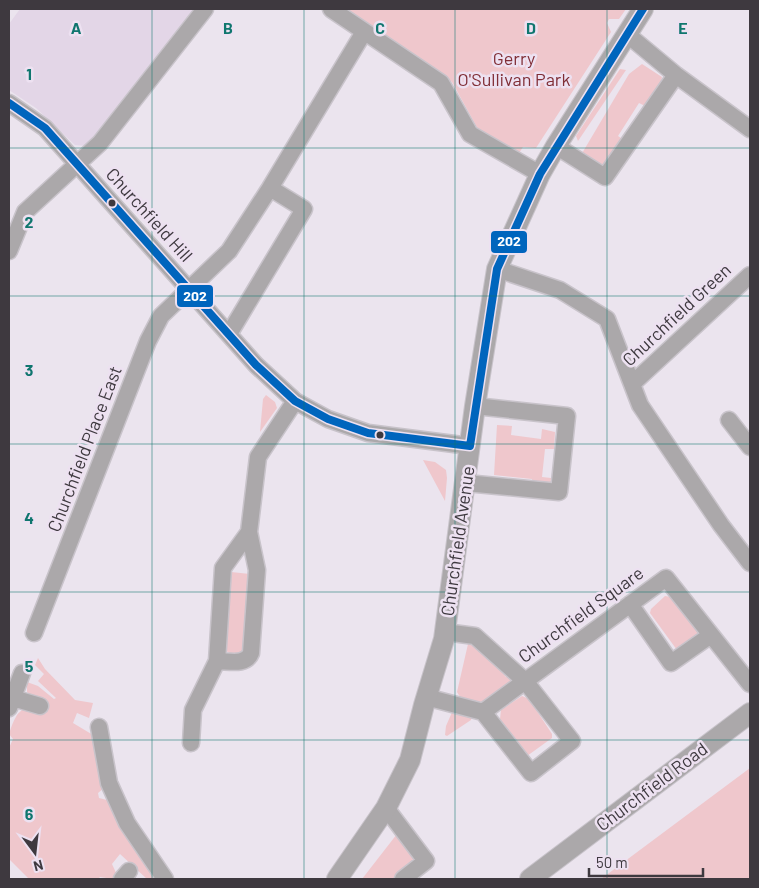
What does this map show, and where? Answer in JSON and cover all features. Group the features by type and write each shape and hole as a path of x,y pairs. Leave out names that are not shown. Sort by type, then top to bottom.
{"street":[{"path":"9,251 25,212 100,143 205,9"},
{"path":"332,9 441,83 470,134 540,174"},
{"name":"Churchfield Avenue","path":"337,879 386,808 410,760 445,632 475,406 497,269 540,174 587,94 628,35 643,9"},
{"name":"Churchfield Place East","path":"34,634 148,341 161,316 190,290 228,251 270,188 364,32"},
{"path":"628,35 676,75 750,129"},
{"path":"556,146 605,177 676,75"},
{"name":"Churchfield Hill","path":"9,103 45,128 256,365 295,401 328,419 368,433 470,446"},
{"path":"229,334 304,209 270,188"},
{"path":"497,269 560,290 607,319 640,405 721,525 750,563"},
{"name":"Churchfield Green","path":"632,384 750,275"},
{"path":"217,660 242,662 247,660 251,653 257,570 249,532 258,457 295,401"},
{"path":"466,483 559,492 567,416 475,406"},
{"path":"729,420 750,447"},
{"path":"191,743 192,710 217,660 223,568 249,532"},
{"name":"Churchfield Square","path":"484,712 666,578 750,684"},
{"path":"630,604 671,663 711,635"},
{"path":"426,698 484,712 530,773 572,741 526,682 475,636 445,632"},
{"path":"22,673 11,703 40,706"},
{"name":"Churchfield Road","path":"530,879 750,712"},
{"path":"99,727 109,783 127,823 165,879"},
{"path":"386,808 426,860 403,879"}],"shaded area":[{"path":"20,9 196,9 94,142 86,146 75,145 36,108 9,90 9,24"}],"green space":[{"name":"Gerry O'Sullivan Park","path":"345,9 626,9 619,19 609,19 607,23 611,32 536,148 523,147 519,153 479,131 452,82"},
{"path":"642,64 662,77 661,82 647,107 639,103 618,136 625,141 606,170 581,155 629,74"},
{"path":"620,69 626,70 578,141 576,136"},
{"path":"266,395 275,402 277,408 260,432 263,399"},
{"path":"497,425 512,426 511,435 541,439 542,429 555,432 554,449 545,449 542,477 551,478 550,486 533,487 532,479 494,475"},
{"path":"423,460 435,462 446,470 445,501"},
{"path":"231,572 250,574 245,648 242,653 237,654 225,649"},
{"path":"665,596 671,597 699,632 697,640 677,650 650,613 651,609"},
{"path":"472,641 484,650 506,677 511,676 511,683 489,700 471,702 462,700 457,692 468,644"},
{"path":"38,658 45,669 75,700 93,703 89,718 77,713 73,723 93,735 104,788 98,793 99,798 107,800 123,830 155,878 147,879 120,854 112,864 117,875 113,879 100,877 98,879 29,879 9,859 9,748 13,739 9,734 17,715 26,706 31,696 27,692 27,682 38,686 54,699 56,698 38,681 44,674 35,665"},
{"path":"522,696 529,699 552,734 552,738 527,756 500,719 501,710"},
{"path":"453,710 472,715 471,720 447,736 445,735 446,726"},
{"path":"750,768 750,879 601,879"},
{"path":"397,834 415,857 413,863 393,879 362,879"}],"transit line":[{"name":"202","path":"9,103 45,128 256,365 295,401 328,419 368,433 470,446 497,269 540,174 643,9"}]}
